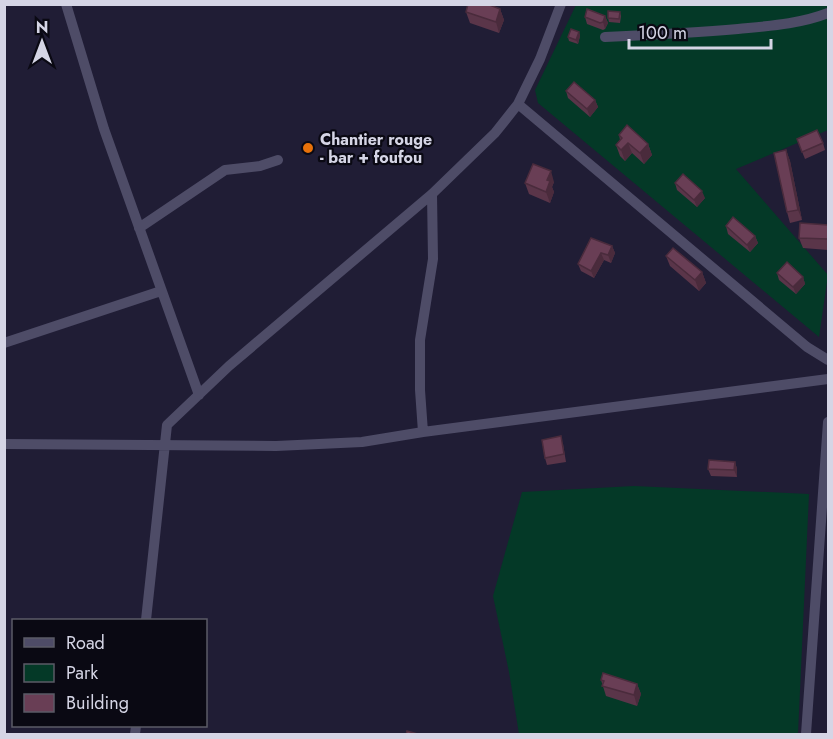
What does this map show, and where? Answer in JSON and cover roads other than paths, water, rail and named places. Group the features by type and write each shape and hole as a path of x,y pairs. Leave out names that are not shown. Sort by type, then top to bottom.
{"street":[{"path":"66,4 104,129 199,395"},
{"path":"146,619 163,444 167,425 229,366 432,194 495,133 518,104 540,59 561,4"},
{"path":"605,37 755,28 794,23 828,13"},
{"path":"518,104 807,347 828,360"},
{"path":"139,228 225,170 260,166 279,160"},
{"path":"423,432 420,340 433,259 432,194"},
{"path":"4,343 161,291"},
{"path":"4,444 276,446 362,442 828,379"},
{"path":"806,735 828,422"}],"place":[{"name":"Chantier rouge - bar + foufou","path":"308,148"}]}
